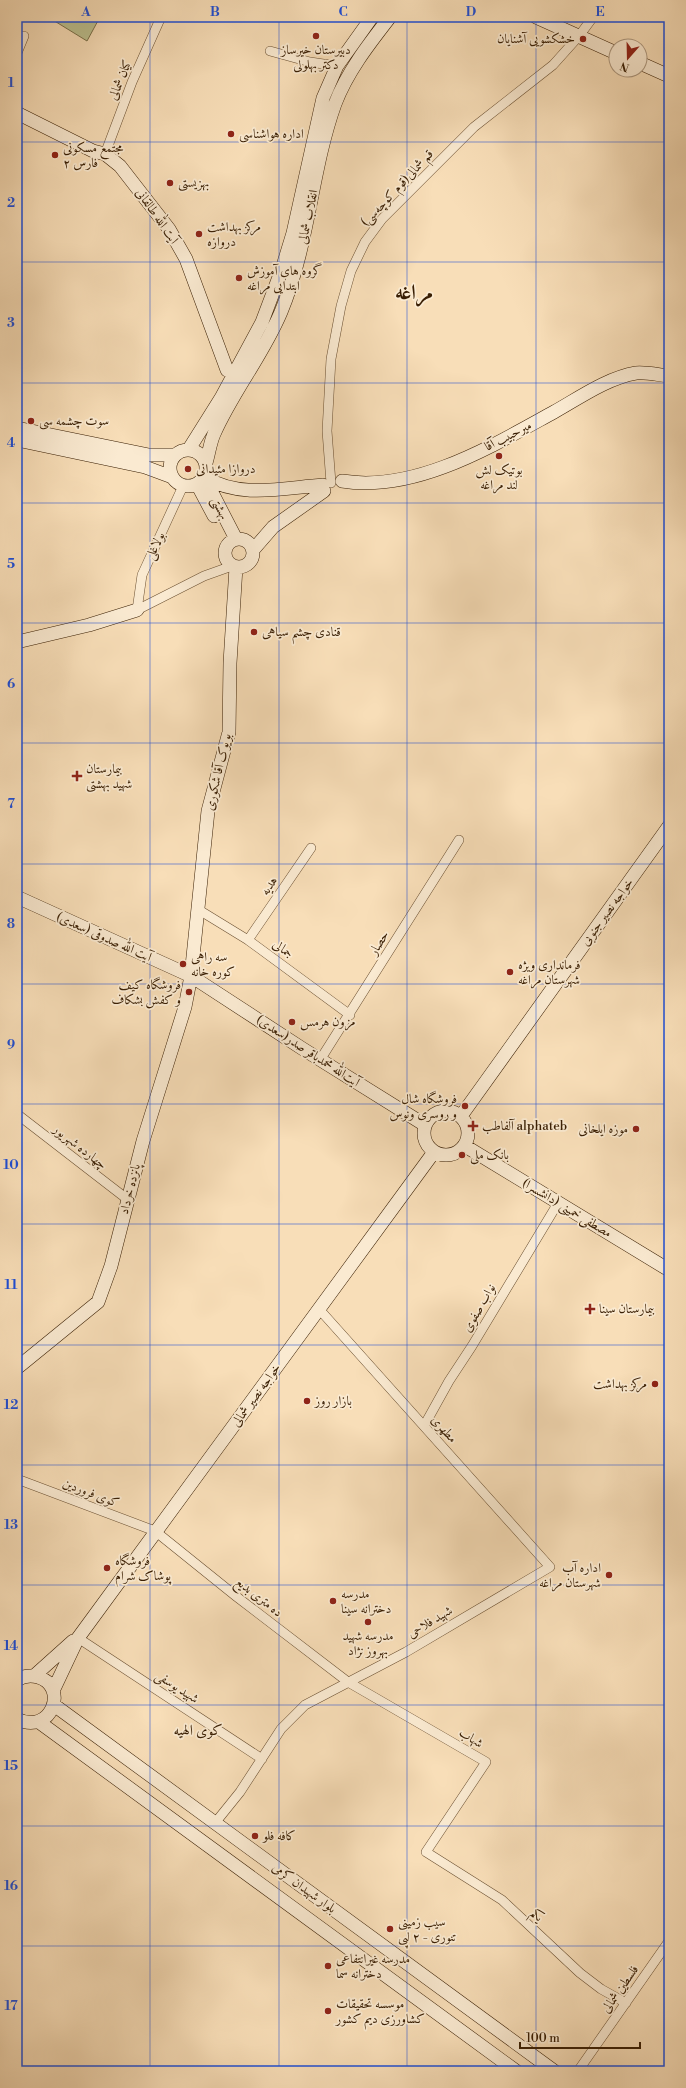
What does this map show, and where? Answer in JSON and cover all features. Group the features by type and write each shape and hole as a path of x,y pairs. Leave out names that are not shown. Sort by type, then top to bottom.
{"street":[{"name":"کیان شمالی","path":"105,154 132,82 162,17"},
{"name":"انقلاب شمالی","path":"188,450 204,428 262,322 282,269 293,233 323,98 337,66 372,17"},
{"name":"انقلاب شمالی","path":"206,463 214,434 262,352 281,313 296,274 321,156 335,104 347,78 372,40 390,17"},
{"path":"536,17 608,49"},
{"name":"قم شمالی(قوم کوچه‌سی)","path":"333,485 327,430 331,358 343,299 351,271 365,242 382,219 474,127 553,65 580,36 593,17"},
{"path":"17,53 24,36"},
{"path":"270,51 310,62 337,66"},
{"path":"648,67 669,76"},
{"name":"آیت الله طالقانی","path":"17,113 93,151 105,154 120,166 169,229 186,258 227,370 234,374"},
{"name":"میرحبیب آقا","path":"200,481 237,490 380,484 446,466 521,430 611,381 636,373 665,376"},
{"path":"17,428 149,455 175,455 188,450 199,453 206,463 206,470 200,481 183,486 172,477 145,467 17,440"},
{"path":"172,477 170,465 175,455"},
{"name":"بهشتی","path":"200,481 232,541"},
{"path":"17,642 89,625 137,610 204,576 234,566 245,566 252,559 253,550 273,527 333,485"},
{"name":"بولاغلی","path":"137,610 142,575 183,486"},
{"path":"234,566 225,555 232,541 249,543 253,550"},
{"name":"بویوک آقا شکوری","path":"191,976 209,807 229,732 234,566"},
{"name":"خواجه نصیر جنوبی","path":"461,1116 667,834"},
{"name":"حصار","path":"320,1060 459,840"},
{"name":"هدیه","path":"248,940 310,848"},
{"name":"آیت الله صدوقی (سعدی)","path":"17,897 191,976"},
{"name":"جمالی","path":"199,910 248,940 350,1014"},
{"name":"آیت‌الله محمدباقر صدر(سعدی)","path":"191,976 320,1060 425,1125"},
{"name":"پانزده خرداد","path":"18,1366 98,1302 111,1266 143,1140 184,1007 191,976"},
{"path":"442,1111 456,1112 461,1116 466,1121 469,1133 465,1146 454,1154 441,1155 434,1152 424,1137 425,1125 429,1118 442,1111"},
{"name":"چهارده شهریور","path":"17,1114 127,1199"},
{"name":"مصطفی خمینی (دانشسرا)","path":"465,1146 669,1270"},
{"name":"خواجه نصیر شمالی","path":"78,1638 434,1152"},
{"name":"نواب صفوی","path":"424,1426 449,1381 472,1346 558,1203"},
{"name":"مطهری","path":"319,1309 550,1567"},
{"name":"کوی فروردین","path":"17,1479 156,1531"},
{"name":"ده متری بدیع","path":"156,1531 237,1597 348,1682"},
{"name":"شهید فلاحی","path":"215,1824 262,1759 281,1729 305,1705 406,1652 550,1567"},
{"path":"34,1676 78,1638"},
{"path":"17,1719 31,1723 39,1722 50,1714 54,1705 53,1691 78,1638"},
{"name":"شهید یوسفی","path":"78,1638 262,1759"},
{"path":"18,1678 34,1676 47,1682 53,1691"},
{"name":"شهاب","path":"348,1682 486,1762 426,1852"},
{"name":"بلوار شهیدان کرمی","path":"54,1705 101,1741 554,2071"},
{"name":"بلوار شهیدان کرمی","path":"39,1722 516,2071"},
{"path":"88,1758 85,1750 90,1741 101,1741"},
{"name":"یکم","path":"426,1852 502,1900 580,1973 601,1990 626,2003"},
{"name":"فلسطین شمالی","path":"578,2071 669,1941"}],"green space":[{"path":"48,17 100,17 87,41"}],"place":[{"name":"دبیرستان خیرساز دکتر بهلولی","path":"316,36"},
{"name":"خشکشویی آشنایان","path":"583,39"},
{"name":"اداره هواشناسی","path":"231,134"},
{"name":"مجتمع مسکونی فارس ۲","path":"55,155"},
{"name":"بهزیستی","path":"170,183"},
{"name":"مرکز بهداشت دروازه","path":"199,234"},
{"name":"گروه های آموزش ابتدایی مراغه","path":"239,278"},
{"name":"سوت چشمه سی","path":"31,421"},
{"name":"بوتیک لش لند مراغه","path":"499,456"},
{"name":"دروازا مئیدانی","path":"188,469"},
{"name":"قنادی چشم سیاهی","path":"254,632"},
{"name":"بیمارستان شهید بهشتی","path":"77,776"},
{"name":"سه راهی کوره خانه","path":"183,964"},
{"name":"فرمانداری ویژه شهرستان مراغه","path":"510,972"},
{"name":"فروشگاه کیف و کفش بشکاف","path":"189,992"},
{"name":"مزون هرمس","path":"292,1022"},
{"name":"فروشگاه شال و روسری ونوس","path":"465,1106"},
{"name":"آلفاطب alphateb","path":"473,1126"},
{"name":"موزه ایلخانی","path":"636,1129"},
{"name":"بانک ملی","path":"462,1155"},
{"name":"بیمارستان سینا","path":"590,1309"},
{"name":"مرکز بهداشت","path":"655,1384"},
{"name":"بازار روز","path":"307,1401"},
{"name":"فروشگاه پوشاک شرام","path":"107,1568"},
{"name":"اداره آب شهرستان مراغه","path":"609,1575"},
{"name":"مدرسه دخترانه سینا","path":"333,1601"},
{"name":"مدرسه شهید بهروز نژاد","path":"368,1622"},
{"name":"کافه فلو","path":"255,1836"},
{"name":"سیب زمینی تنوری - ۲ لپی","path":"390,1929"},
{"name":"مدرسه غیرانتفاعی دخترانه سما","path":"328,1966"},
{"name":"موسسه تحقیقات کشاورزی دیم کشور","path":"328,2011"}],"district":[{"name":"مراغه","path":"414,293"},
{"name":"کوی الهیه","path":"198,1730"}]}
